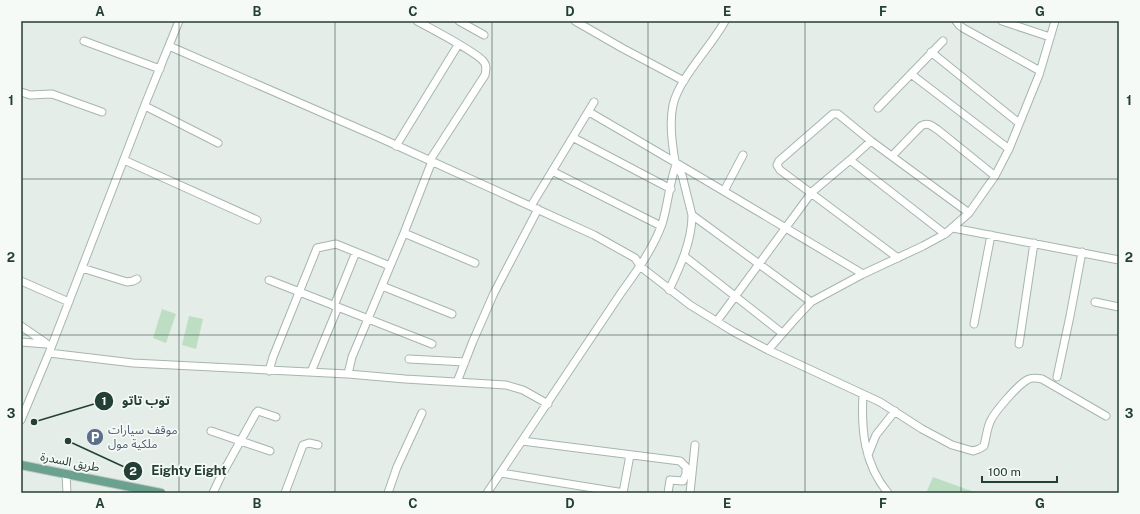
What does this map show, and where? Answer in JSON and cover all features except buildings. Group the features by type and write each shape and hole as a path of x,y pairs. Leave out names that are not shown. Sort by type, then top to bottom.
{"main road":[{"name":"طريق السدرة","path":"21,465 161,493"}],"street":[{"path":"21,420 50,353 50,344 69,302 179,21"},
{"path":"348,374 352,357 404,233 431,161 485,75 485,64 482,60 417,21"},
{"path":"459,21 484,35"},
{"path":"472,28 476,21"},
{"path":"575,21 684,81"},
{"path":"487,493 617,300 641,267 661,226 671,189 675,163 671,119 674,101 684,81 725,21"},
{"path":"956,21 959,26 1040,71"},
{"path":"1002,21 1050,37"},
{"path":"768,350 812,302 863,274 945,234 969,213 995,176 1009,149 1040,71 1055,21"},
{"path":"84,41 160,69"},
{"path":"878,108 943,41"},
{"path":"396,146 458,45"},
{"path":"169,46 535,207 594,235 635,258 641,267 669,290 734,332 768,350 863,394 952,445 973,451 980,450 984,446 990,421 994,414 1020,385 1029,379 1042,379 1106,416"},
{"path":"931,52 1019,123"},
{"path":"910,74 1009,149"},
{"path":"21,92 30,95 44,93 52,94 102,112"},
{"path":"457,382 494,293 552,171 574,138 594,102"},
{"path":"145,106 218,142"},
{"path":"589,112 863,274"},
{"path":"898,258 812,192 780,170 777,164 833,114 838,114 871,141 969,213"},
{"path":"892,156 921,126 926,124 938,130 995,176"},
{"path":"574,138 671,189"},
{"path":"717,321 812,192 871,141"},
{"path":"724,191 743,155"},
{"path":"124,160 257,220"},
{"path":"850,160 945,234"},
{"path":"669,290 684,256 690,236 692,215 682,175 675,163"},
{"path":"552,171 661,226"},
{"path":"692,215 812,302"},
{"path":"953,228 1119,260"},
{"path":"404,233 475,264"},
{"path":"974,324 990,235"},
{"path":"269,370 317,248 336,244 390,266"},
{"path":"1019,344 1034,244"},
{"path":"311,372 356,252"},
{"path":"1057,377 1082,252"},
{"path":"684,256 782,333"},
{"path":"82,268 127,282 137,279"},
{"path":"269,280 432,344"},
{"path":"21,281 69,302"},
{"path":"382,286 452,314"},
{"path":"1095,302 1119,307"},
{"path":"21,326 50,344"},
{"path":"21,342 50,344"},
{"path":"50,353 133,363 348,374 506,385 523,390 548,404"},
{"path":"409,359 465,362"},
{"path":"863,394 862,418 864,440 873,470 880,483 888,493"},
{"path":"213,493 258,411 276,417"},
{"path":"868,455 876,435 895,411"},
{"path":"388,493 397,467 422,413"},
{"path":"211,431 270,451"},
{"path":"522,441 680,461 687,469 683,481 670,480 668,493"},
{"path":"285,493 303,445 309,443 318,445"},
{"path":"690,493 696,445"},
{"path":"501,473 624,493 630,455"},
{"path":"66,474 67,493"}],"green space":[{"path":"162,309 176,314 166,343 153,338"},
{"path":"189,316 203,319 196,349 182,345"},
{"path":"933,477 977,493 926,493"}],"place":[{"name":"توب تاتو","path":"34,422"},
{"name":"موقف سيارات ملكية مول","path":"95,437"},
{"name":"Eighty Eight","path":"68,441"}]}
